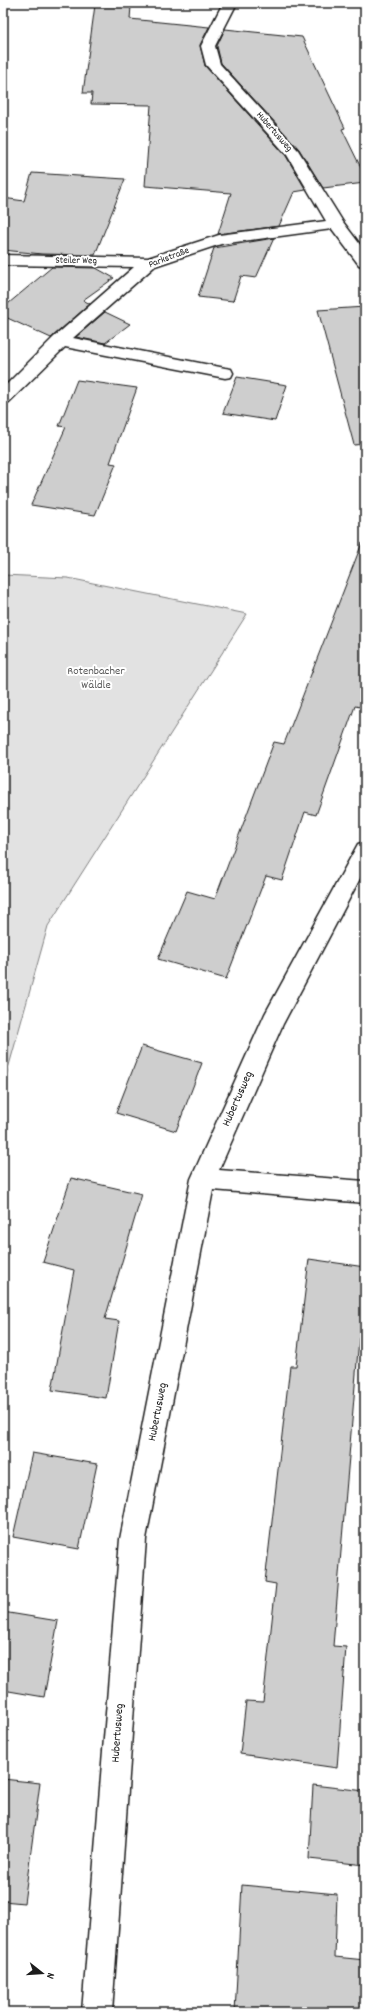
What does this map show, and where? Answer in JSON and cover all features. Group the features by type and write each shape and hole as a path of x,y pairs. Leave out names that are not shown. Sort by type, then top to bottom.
{"street":[{"name":"Hubertusweg","path":"230,3 208,46 213,65 234,85 292,153 336,224 365,262"},
{"name":"Parkstraße","path":"3,398 60,341 149,263 219,240 336,224"},
{"name":"Steiler Weg","path":"3,260 149,263"},
{"path":"60,341 225,373"},
{"name":"Hubertusweg","path":"97,2012 133,1539 203,1179 273,1020 365,850"},
{"path":"203,1179 365,1192"}],"green space":[{"name":"Rotenbacher Wäldle","path":"3,575 68,578 247,614 48,926 3,1087"}],"building":[{"path":"95,5 131,6 130,19 209,27 200,45 205,66 286,156 306,190 294,192 279,226 218,234 231,193 145,186 151,105 91,104 92,93 83,93"},
{"path":"225,29 302,37 345,128 342,129 365,176 365,183 323,188 299,149 221,63 217,46"},
{"path":"32,173 125,179 95,255 42,254 3,250 3,198 24,201"},
{"path":"274,238 256,278 241,276 233,301 198,297 214,248"},
{"path":"52,267 96,268 114,278 83,300 90,304 51,338 3,316 3,308"},
{"path":"365,307 365,444 354,445 318,310"},
{"path":"105,312 130,324 105,343 76,337"},
{"path":"237,377 287,385 275,421 223,413"},
{"path":"77,380 137,388 110,463 116,464 95,515 31,505 66,427 59,426"},
{"path":"362,543 365,543 365,708 355,706 316,815 305,812 282,880 266,876 226,979 158,959 187,891 215,899 274,742 284,744"},
{"path":"142,1046 202,1063 176,1131 116,1113"},
{"path":"71,1178 142,1194 105,1319 119,1321 106,1398 52,1390 74,1270 43,1262"},
{"path":"309,1259 365,1267 365,1339 359,1338 333,1646 346,1647 337,1768 240,1754 246,1701 263,1702 276,1584 265,1582 290,1366 296,1366"},
{"path":"32,1453 97,1464 79,1549 13,1537"},
{"path":"3,1612 58,1621 44,1697 3,1690"},
{"path":"3,1779 40,1783 24,1903 3,1901"},
{"path":"313,1785 365,1791 365,1865 309,1859"},
{"path":"242,1885 337,1894 335,1957 365,1960 365,2012 235,2012"}]}
